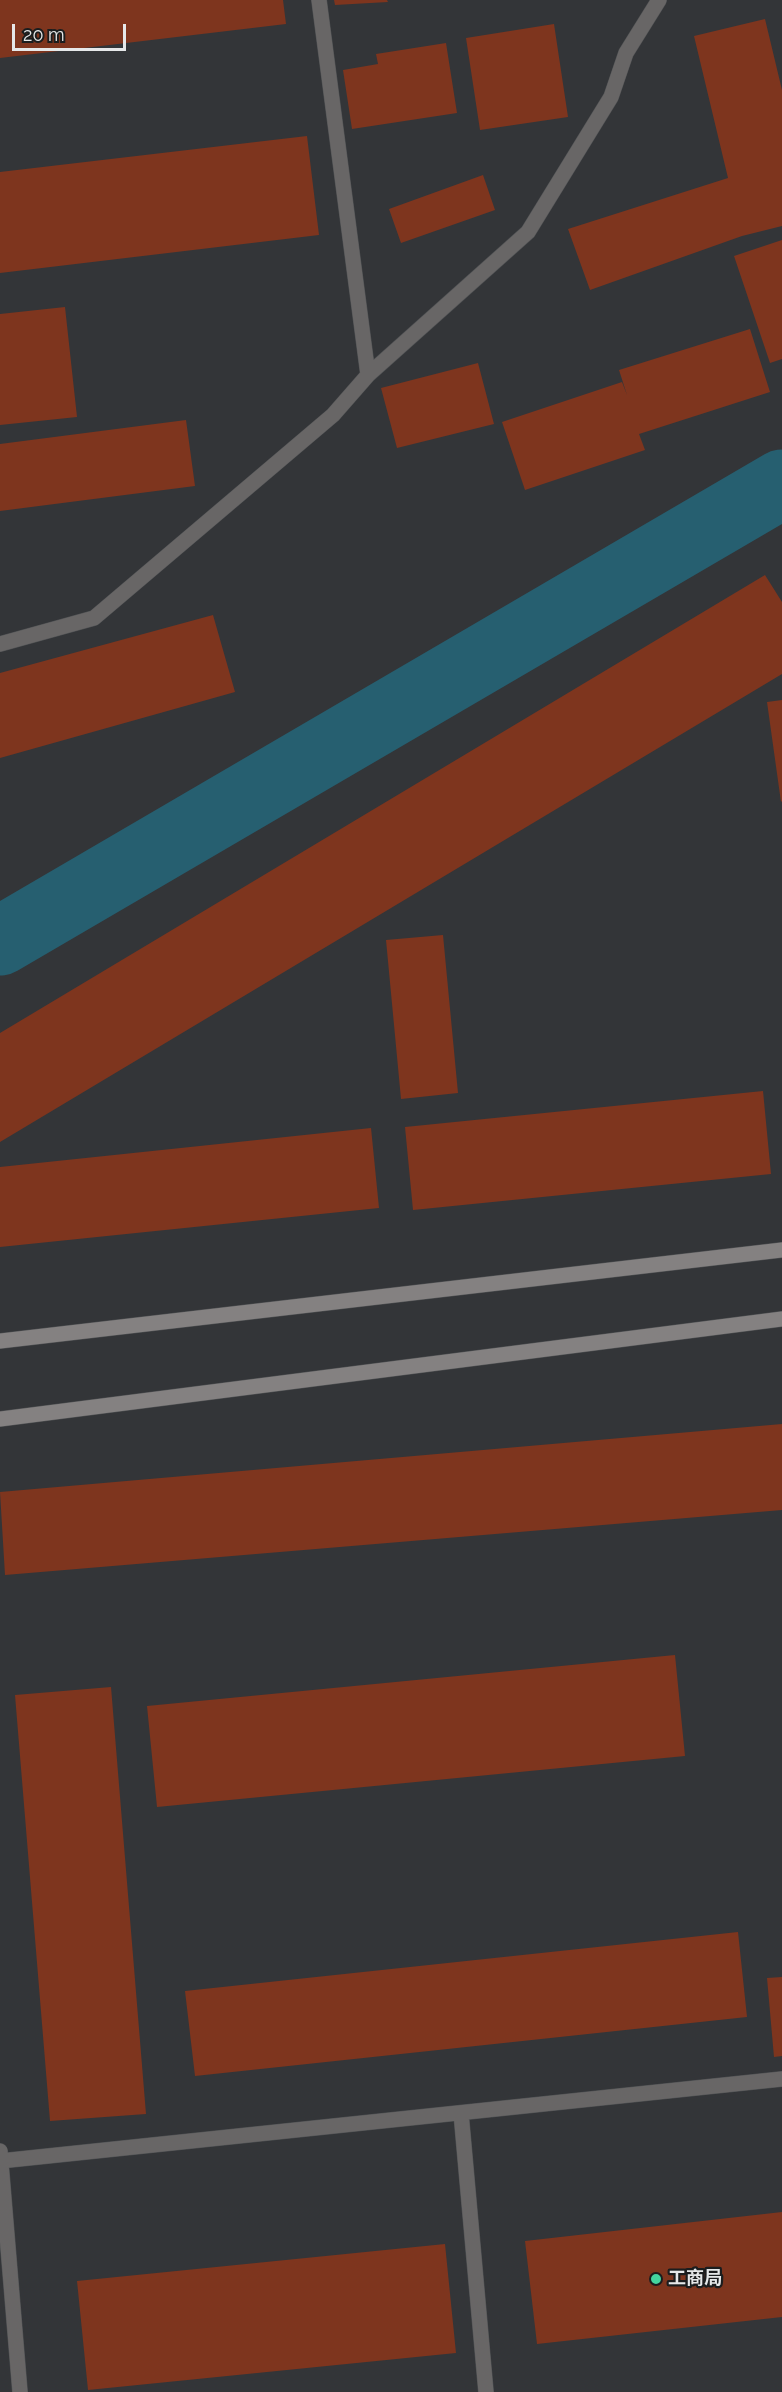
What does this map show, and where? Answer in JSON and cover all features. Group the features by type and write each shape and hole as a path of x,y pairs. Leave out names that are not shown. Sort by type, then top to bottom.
{"street":[{"path":"319,0 368,375"},
{"path":"0,644 94,618 333,415 368,375 528,232 611,98 626,53 659,0"},
{"path":"0,1341 782,1250"},
{"path":"0,1419 782,1319"},
{"path":"20,2392 0,2158 782,2079"},
{"path":"461,2113 486,2392"}],"building":[{"path":"0,0 283,0 286,24 0,58"},
{"path":"334,0 387,0 388,2 335,5"},
{"path":"765,19 782,90 782,226 742,236 590,290 568,229 728,178 694,36"},
{"path":"554,24 568,117 480,130 466,38"},
{"path":"446,43 457,113 352,129 343,70 378,64 376,54"},
{"path":"307,136 319,235 0,273 0,172"},
{"path":"483,175 495,210 401,243 389,209"},
{"path":"782,240 782,359 770,363 734,256"},
{"path":"65,307 77,417 0,425 0,314"},
{"path":"750,329 770,392 639,434 645,450 525,490 502,422 622,382 627,395 619,370"},
{"path":"478,363 494,424 397,448 381,388"},
{"path":"186,420 195,486 0,511 0,444"},
{"path":"765,575 782,602 782,674 0,1142 0,1033"},
{"path":"213,615 235,692 0,758 0,673"},
{"path":"782,700 782,801 781,802 767,702"},
{"path":"443,935 458,1093 401,1099 386,940"},
{"path":"763,1091 771,1174 413,1210 405,1127"},
{"path":"371,1128 379,1208 0,1247 0,1167"},
{"path":"782,1424 782,1510 5,1575 0,1492"},
{"path":"675,1655 685,1756 157,1807 147,1706"},
{"path":"111,1687 146,2114 50,2121 15,1695"},
{"path":"738,1932 747,2017 195,2076 185,1991"},
{"path":"782,1977 782,2056 774,2057 767,1978"},
{"name":"工商局","path":"782,2212 782,2317 537,2344 525,2241"},
{"path":"445,2244 456,2353 88,2390 77,2281"}],"waterway":[{"path":"0,941 782,484"}],"place":[{"name":"工商局","path":"656,2279"}]}
